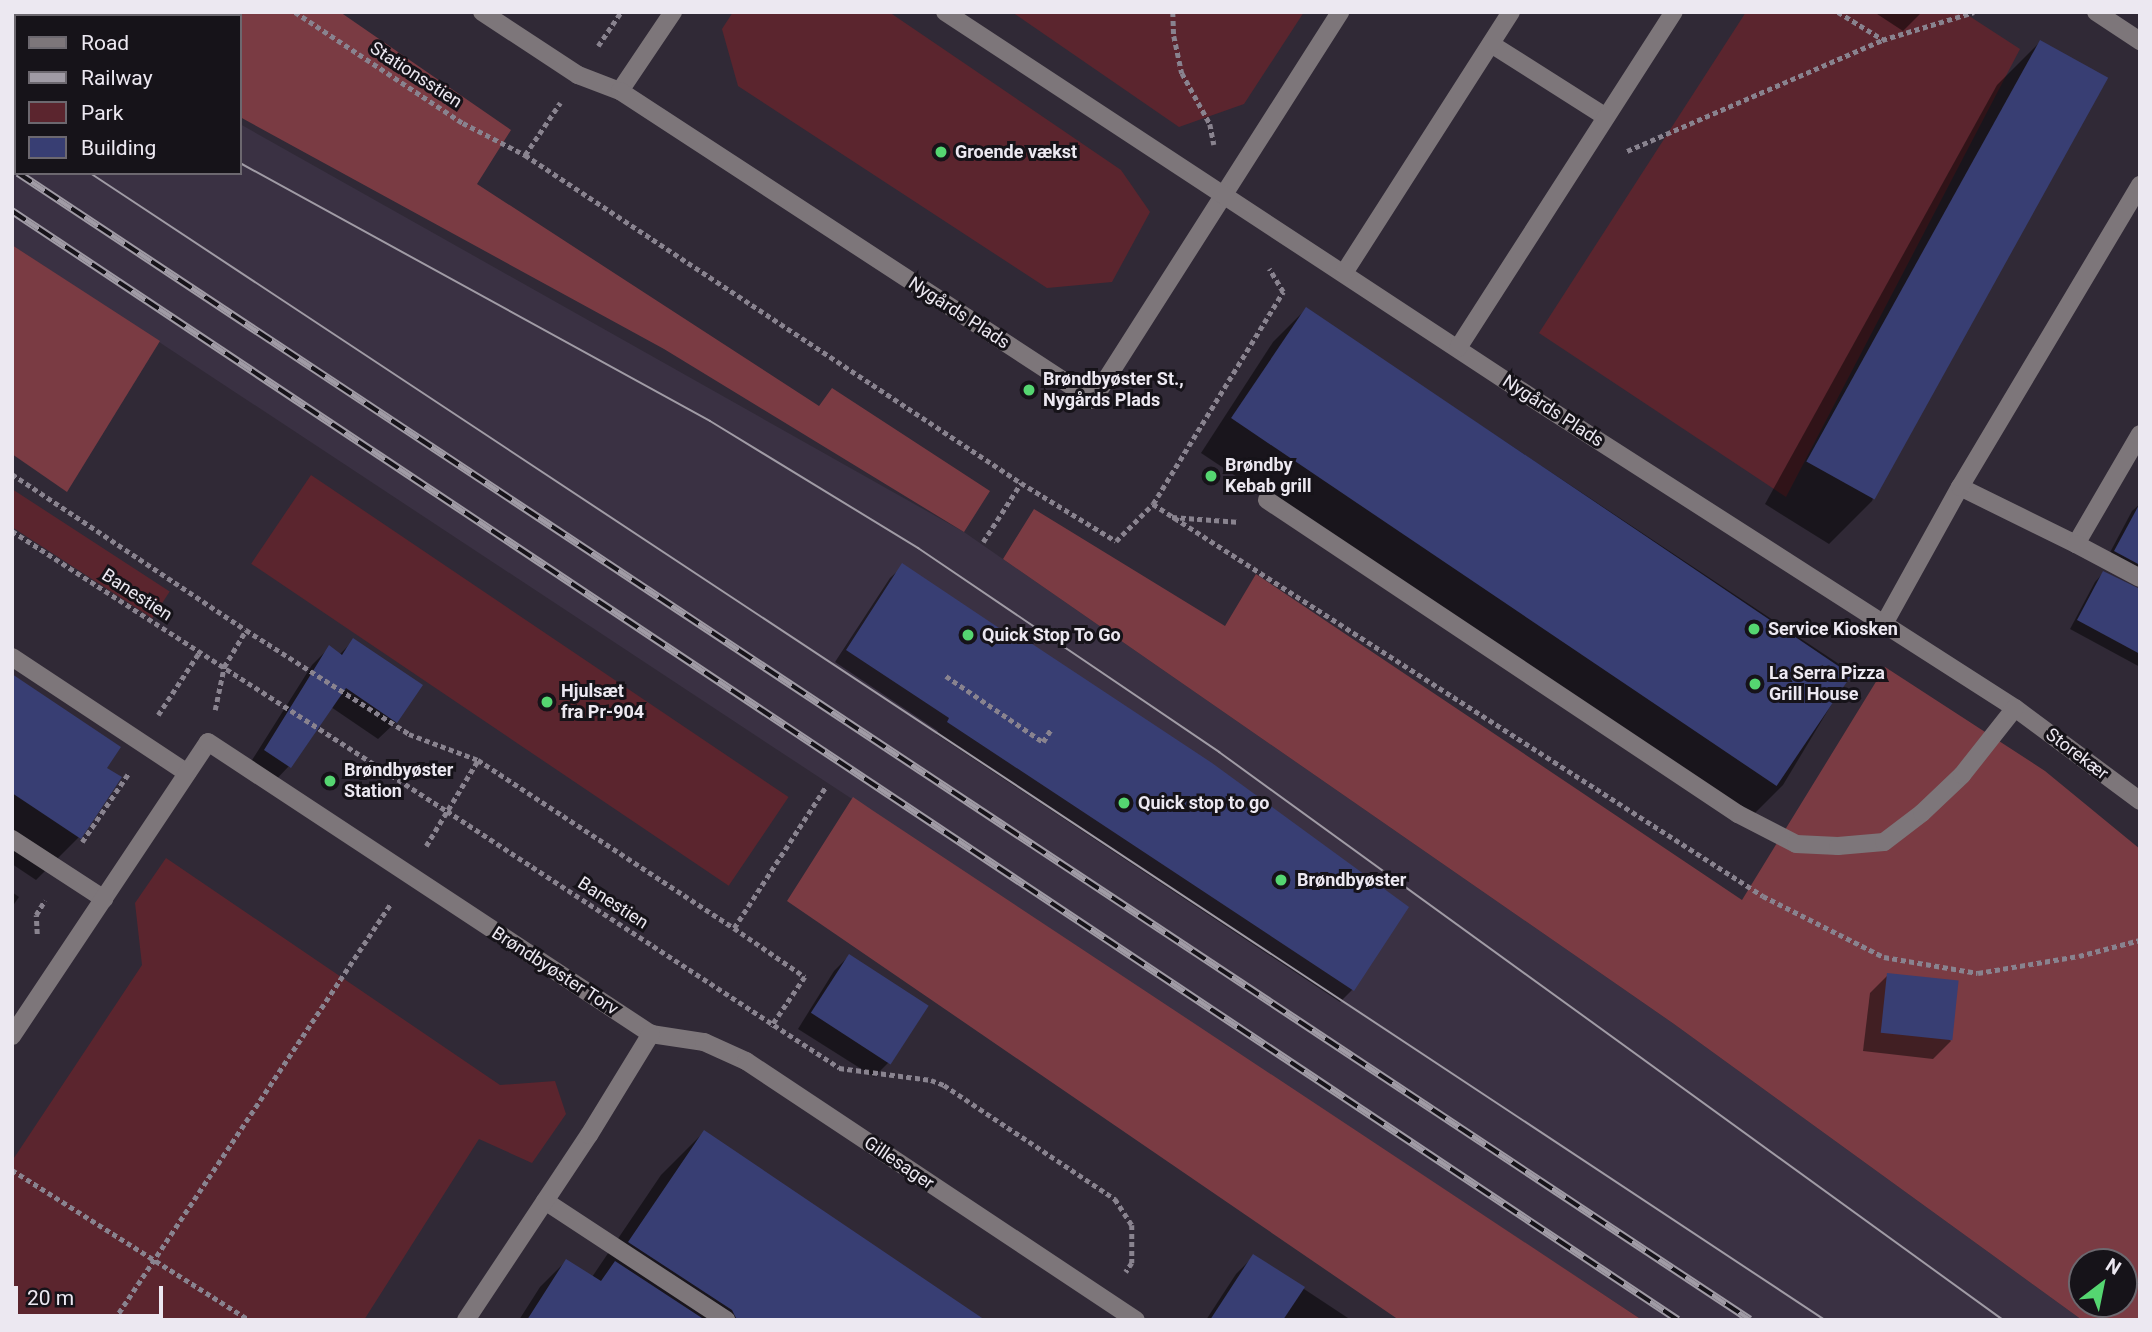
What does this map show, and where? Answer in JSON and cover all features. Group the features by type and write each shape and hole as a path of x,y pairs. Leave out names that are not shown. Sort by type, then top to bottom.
{"street":[{"name":"Nygårds Plads","path":"482,12 503,18 578,75 620,91 1093,400 1340,12"},
{"path":"620,91 673,12"},
{"name":"Nygårds Plads","path":"945,12 2015,708"},
{"path":"1344,273 1511,12"},
{"path":"1458,348 1674,12"},
{"path":"2096,12 2140,41"},
{"path":"1491,44 1606,117"},
{"path":"1884,624 1960,487 2140,185"},
{"path":"2076,544 2140,434"},
{"path":"1960,487 2140,578"},
{"path":"1268,500 1738,814 1796,844 1838,846 1884,842 1922,813 1962,775 2015,708"},
{"path":"12,657 187,774"},
{"name":"Storekær","path":"2015,708 2140,801"},
{"path":"12,1036 208,742"},
{"name":"Brøndbyøster Torv","path":"208,742 651,1034"},
{"path":"12,839 104,899"},
{"path":"466,1320 651,1034"},
{"name":"Gillesager","path":"651,1034 704,1042 746,1061 1136,1320"},
{"path":"545,1201 726,1320"}],"path":[{"name":"Stationsstien","path":"295,12 463,124 525,155 1021,482 1116,541 1153,504 1283,292 1266,264"},
{"path":"1173,12 1174,36 1182,73 1210,124 1224,194"},
{"path":"1838,12 1882,40"},
{"path":"1568,177 1882,40 1974,12"},
{"name":"Banestien","path":"12,474 246,630 409,734 478,760 805,977 773,1026"},
{"path":"983,542 1021,482"},
{"path":"1172,517 1250,523 1268,500"},
{"name":"Banestien","path":"12,531 839,1068 931,1080 944,1085 1115,1199 1132,1225 1132,1263 1108,1301"},
{"path":"208,742 224,667 246,630"},
{"path":"56,971 37,940 36,915 138,760 139,742 200,651"},
{"path":"946,676 1042,742 1051,729"},
{"path":"114,1320 410,875 478,760"},
{"path":"734,928 825,788"},
{"path":"746,1061 773,1026"},
{"path":"12,1170 155,1258 249,1320"}],"shaded area":[{"path":"12,12 46,14 14,14 14,175 242,175 242,125 964,532 1674,1024 2068,1310 2068,1318 2082,1320 1642,1320 12,245"},
{"path":"49,12 340,12 511,130 477,184 819,406 832,388 990,491 964,532 664,349 242,118 242,14"},
{"path":"12,245 160,341 67,492 12,454"},
{"path":"1034,509 1225,626 1256,574 1742,900 1885,667 2045,771 2140,849 2140,1320 2079,1318 2138,1318 2138,1248 2068,1248 2068,1310 1674,1024 1003,559"},
{"path":"853,797 1642,1320 1399,1320 787,901"}],"green space":[{"path":"733,12 889,12 1121,170 1150,212 1112,282 1047,288 738,86 722,29"},
{"path":"1012,12 1304,12 1244,104 1179,127"},
{"path":"1746,12 1963,12 2020,49 1786,497 1539,333"},
{"path":"311,475 789,797 729,886 251,564"},
{"path":"12,489 170,591 152,618 12,527"},
{"path":"166,858 500,1085 555,1081 566,1114 532,1163 479,1139 364,1320 12,1320 12,1161 142,965 135,903"}],"building":[{"path":"2040,40 2108,78 1875,499 1806,462"},
{"path":"1306,307 1852,675 1777,786 1231,418"},
{"path":"2140,503 2140,565 2114,551"},
{"path":"902,563 1005,632 1008,628 1212,763 1409,907 1354,991 947,722 949,718 846,650"},
{"path":"2103,571 2140,589 2140,654 2077,620"},
{"path":"353,638 423,685 397,723 346,688 291,768 264,750 329,645 342,655"},
{"path":"12,674 121,747 107,768 122,777 81,839 12,793"},
{"path":"849,954 929,1006 891,1064 811,1013"},
{"path":"1887,973 1959,981 1952,1040 1881,1033"},
{"path":"704,1130 985,1320 737,1320 732,1310 628,1242"},
{"path":"1253,1254 1305,1287 1283,1320 1210,1320"},
{"path":"566,1259 601,1281 615,1261 705,1320 527,1320"}],"tram line":[{"path":"242,164 710,421 918,548 1219,752 2003,1320"},
{"path":"93,175 1825,1320"}],"railway":[{"path":"21,175 1750,1320"},
{"path":"12,211 1678,1320"}],"place":[{"name":"Groende vækst","path":"941,152"},
{"name":"Brøndbyøster St., Nygårds Plads","path":"1029,390"},
{"name":"Brøndby Kebab grill","path":"1211,476"},
{"name":"Service Kiosken","path":"1754,629"},
{"name":"Quick Stop To Go","path":"968,635"},
{"name":"La Serra Pizza Grill House","path":"1755,684"},
{"name":"Hjulsæt fra Pr-904","path":"547,702"},
{"name":"Brøndbyøster Station","path":"330,781"},
{"name":"Quick stop to go","path":"1124,803"},
{"name":"Brøndbyøster","path":"1281,880"}]}
